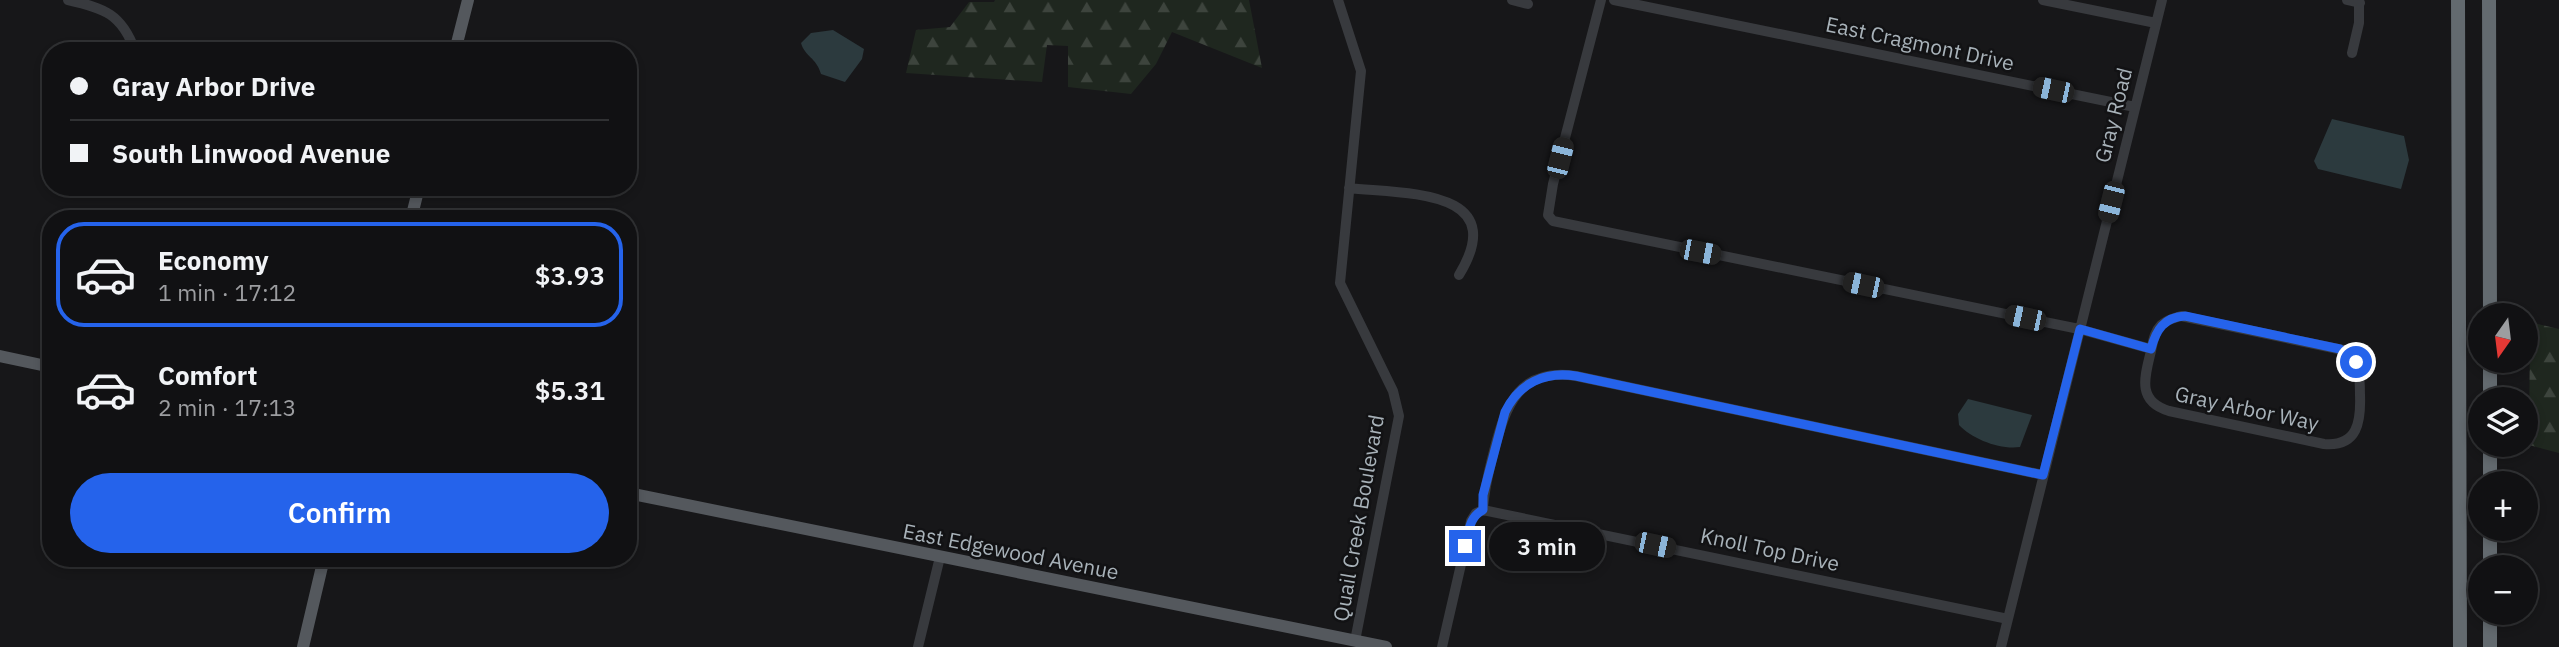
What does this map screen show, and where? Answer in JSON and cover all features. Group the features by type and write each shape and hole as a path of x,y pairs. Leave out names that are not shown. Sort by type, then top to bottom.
{"highway":[{"path":"2458,0 2460,647"},
{"path":"2489,0 2490,303"},
{"path":"2490,625 2490,647"}],"main road":[{"path":"457,42 468,0"},
{"path":"0,356 42,365"},
{"name":"East Edgewood Avenue","path":"637,495 1386,647"},
{"path":"303,647 322,567"}],"street":[{"path":"68,0 94,6 113,16 127,31 131,42"},
{"name":"Quail Creek Boulevard","path":"1338,0 1361,71 1340,283 1393,391 1399,416 1355,640"},
{"path":"1512,0 1528,5"},
{"path":"1601,0 1553,184 1548,210 1550,219 1558,223 2080,329 2151,349"},
{"name":"East Cragmont Drive","path":"1615,0 2135,107"},
{"path":"2043,0 2156,23"},
{"name":"Gray Road","path":"2001,647 2162,0"},
{"path":"2347,0 2359,1 2359,23 2352,53"},
{"path":"1349,188 1442,199 1461,208 1473,228 1471,255 1459,275"},
{"name":"Gray Arbor Way","path":"2181,316 2336,348 2350,355 2358,365 2360,418 2356,429 2347,439 2332,445 2169,411 2154,404 2146,390 2144,378 2151,349 2159,327 2181,316"},
{"path":"1442,647 1471,520 1476,513 1483,510 1483,495 1502,420 1509,403 1523,387 1548,376 1569,375 2043,475"},
{"name":"Knoll Top Drive","path":"1483,510 2008,619"},
{"path":"918,647 940,557"}],"green space":[{"path":"1249,0 1262,68 1172,32 1156,64 1131,94 1068,87 1068,46 1047,45 1042,82 906,73 916,30 950,27 969,2"},
{"path":"2538,324 2559,329 2559,453 2538,447 2538,387 2529,387 2530,373 2538,373"}],"shaded area":[{"path":"833,30 864,49 862,59 845,82 821,74 801,43 811,33"},
{"path":"2332,119 2404,136 2409,160 2401,189 2318,169 2314,161"},
{"path":"1968,399 2032,415 2020,447 2004,447 1987,442 1971,435 1959,425 1958,414"}],"route":[{"path":"1465,546 1471,520 1476,513 1483,510 1483,495 1502,420 1509,403 1523,387 1548,376 1576,376 2043,475 2080,329 2151,349 2155,335 2162,325 2173,318 2185,316 2340,349 2356,362"}]}
